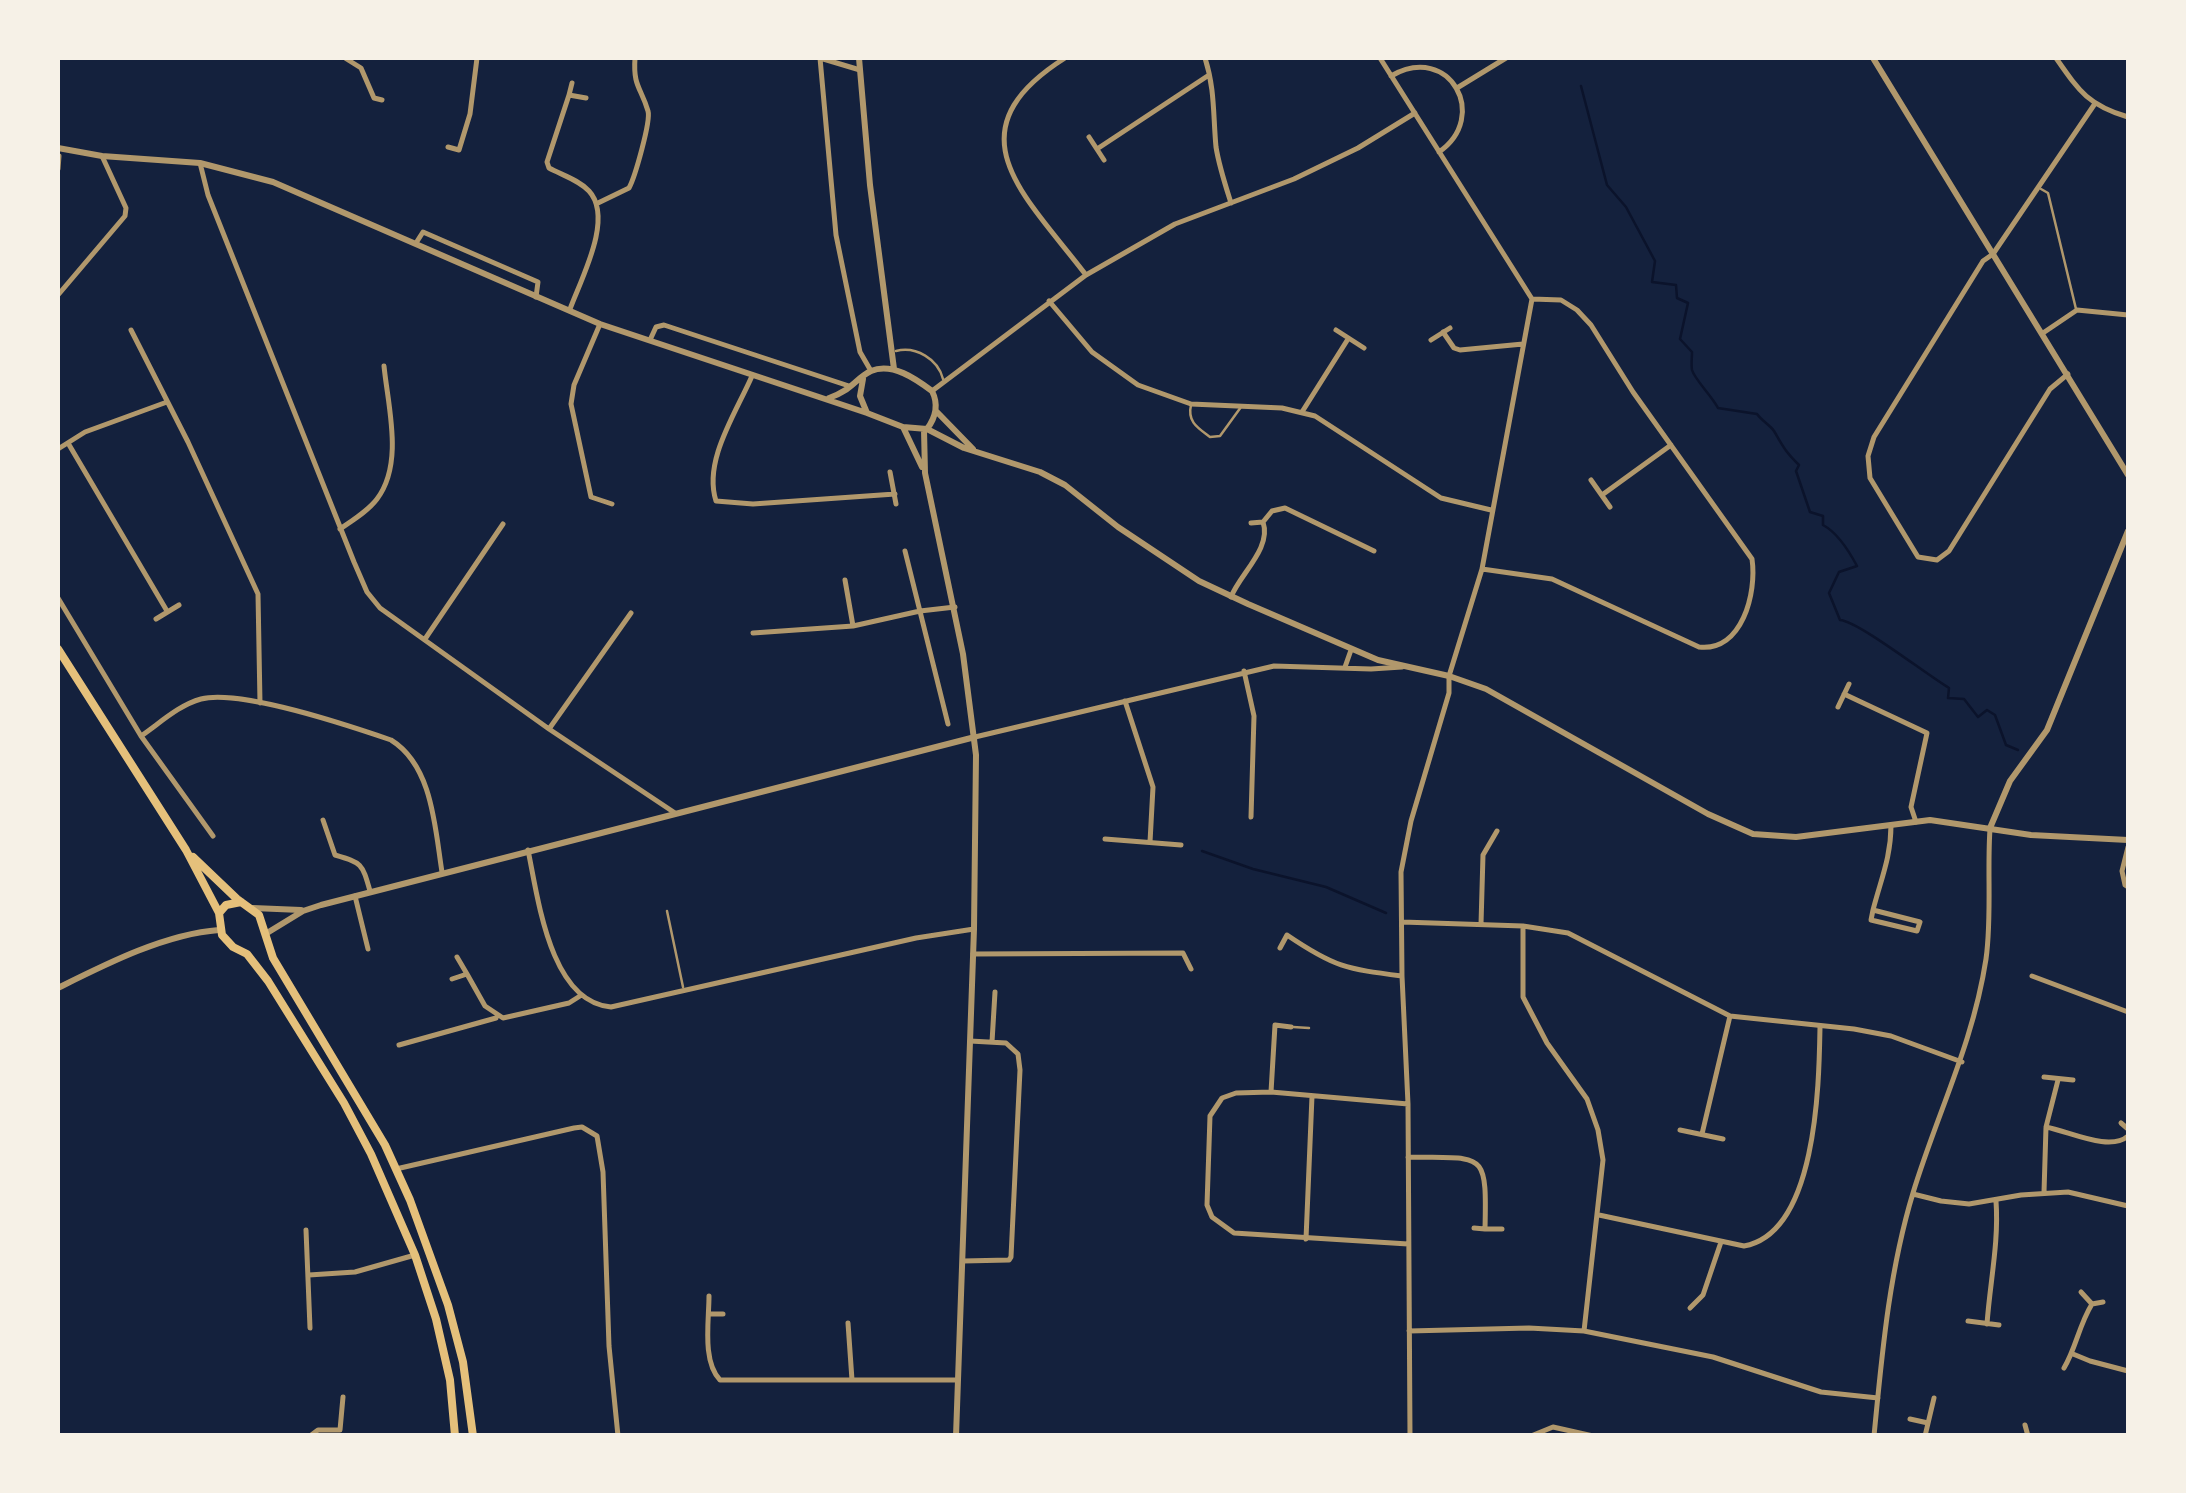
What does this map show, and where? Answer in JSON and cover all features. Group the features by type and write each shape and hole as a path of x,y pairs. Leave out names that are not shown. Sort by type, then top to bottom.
{"highway":[{"path":"58,649 186,850 219,913 220,930 228,943 248,954 268,981 344,1103 396,1205 436,1319 450,1380 455,1436"},
{"path":"186,850 253,908 273,958 396,1169 448,1305 474,1436"},
{"path":"219,913 226,904 242,902"},
{"path":"248,954 260,948 267,936"}],"street":[{"path":"345,58 361,68 374,98"},
{"path":"448,147 459,150 470,114 477,58"},
{"path":"598,203 629,188 649,128 649,112 634,76 635,58"},
{"path":"860,70 820,58 836,235 860,352 871,371"},
{"path":"859,58 870,185 894,369"},
{"path":"1065,58 1024,88 1009,110 1002,137 1007,164 1018,186 1086,274"},
{"path":"1205,58 1216,101 1216,144 1231,203"},
{"path":"1380,58 1532,298 1482,569 1404,845 1401,872 1408,1104 1410,1436"},
{"path":"1457,88 1506,58"},
{"path":"1873,58 2128,475"},
{"path":"2056,58 2094,105 2128,117"},
{"path":"1391,76 1407,66 1425,65 1440,72 1457,88 1462,115 1458,132 1440,152"},
{"path":"1098,149 1209,76"},
{"path":"570,309 600,223 598,203 580,182 549,168 547,162 572,83"},
{"path":"569,94 586,98"},
{"path":"374,98 382,100"},
{"path":"368,105 374,98"},
{"path":"2068,374 2050,389 1949,551 1937,560 1918,557 1870,478 1868,456 1874,437 1984,261 1993,254 2094,105"},
{"path":"932,391 1086,274 1175,224 1294,179 1358,148 1415,112"},
{"path":"1090,137 1104,160"},
{"path":"58,169 59,152 200,164 300,192 415,246 600,324 828,398 903,427 925,430 951,443 1040,472 1065,485 1118,527 1199,581 1351,650 1402,667 1450,676 1514,704 1708,814 1753,834 1796,837 1930,820 2031,836 2128,843 2122,870 2128,887"},
{"path":"58,295 124,216 126,208 102,156"},
{"path":"200,164 208,195 340,529 372,599 549,729 675,812"},
{"path":"415,246 423,232 538,282 536,297"},
{"path":"1482,569 1552,578 1700,647 1721,646 1739,624 1752,598 1752,560 1578,310 1562,300 1532,298"},
{"path":"1049,301 1092,352 1138,385 1191,404 1242,404 1302,412 1332,425 1442,498 1492,510"},
{"path":"2043,333 2076,310 2128,315"},
{"path":"600,324 574,385 571,404 591,497 612,504"},
{"path":"650,340 656,327 664,326 854,387"},
{"path":"131,330 258,594 260,703"},
{"path":"1336,330 1364,348"},
{"path":"1431,340 1446,330 1454,348 1460,350 1522,344"},
{"path":"1302,412 1348,339"},
{"path":"340,529 379,497 388,476 393,451 384,366"},
{"path":"828,398 854,387 871,371 894,369 932,391 936,411 975,451"},
{"path":"752,376 713,467 710,484 716,502 753,504 895,494"},
{"path":"863,379 860,396 867,412"},
{"path":"58,449 85,432 167,402"},
{"path":"936,411 925,430 925,472 954,608 975,737 974,954 956,1436"},
{"path":"903,427 925,472"},
{"path":"68,443 167,611"},
{"path":"924,444 951,443"},
{"path":"1602,495 1672,445"},
{"path":"890,472 896,504"},
{"path":"1591,480 1610,507"},
{"path":"1251,523 1263,522 1272,512 1285,508 1374,551"},
{"path":"1231,596 1249,570 1265,535 1263,522"},
{"path":"425,639 503,524"},
{"path":"1874,1436 1888,1300 1912,1194 1962,1062 1986,960 1990,828 2010,781 2049,726 2128,532"},
{"path":"906,551 948,724"},
{"path":"846,580 853,626"},
{"path":"58,598 141,736 214,836"},
{"path":"156,618 179,605"},
{"path":"753,634 853,626 920,611 954,608"},
{"path":"549,729 631,612"},
{"path":"1345,667 1351,650"},
{"path":"267,936 303,911 442,872 1244,671 1274,666 1371,670 1402,667"},
{"path":"1244,671 1254,716 1251,817"},
{"path":"1838,707 1849,684"},
{"path":"1844,694 1927,733 1911,808 1916,822"},
{"path":"141,736 196,700 220,697 260,703 381,737 407,752 429,798 442,872"},
{"path":"1126,701 1153,787 1150,842"},
{"path":"323,820 322,832 335,855 356,860 364,869 370,892"},
{"path":"1874,910 1920,922 1918,931 1871,920 1883,871 1891,857 1891,825"},
{"path":"1481,924 1483,855 1497,831"},
{"path":"1105,839 1180,845"},
{"path":"528,850 549,941 566,978 589,1002 610,1007 916,938 974,930"},
{"path":"355,896 368,950"},
{"path":"253,908 303,911"},
{"path":"1402,922 1552,929 1584,938 1730,1016 1854,1028 1891,1036 1962,1062"},
{"path":"1523,926 1523,998 1547,1044 1588,1099 1603,1160 1584,1331"},
{"path":"58,988 172,941 220,930"},
{"path":"1280,948 1287,935 1326,961 1350,970 1402,976"},
{"path":"974,954 1184,953 1191,969"},
{"path":"457,958 485,1006 500,1017"},
{"path":"452,979 467,974"},
{"path":"2032,976 2128,1012"},
{"path":"992,1042 995,992"},
{"path":"400,1045 500,1017 570,1003 580,996"},
{"path":"1702,1134 1730,1016"},
{"path":"1271,1092 1275,1025 1292,1027"},
{"path":"1599,1215 1744,1246 1759,1244 1777,1229 1788,1212 1814,1131 1820,1027"},
{"path":"963,1262 1009,1260 1012,1252 1020,1059 1006,1043 970,1041"},
{"path":"2044,1077 2072,1080"},
{"path":"2044,1192 2046,1128 2058,1080"},
{"path":"1408,1104 1271,1092 1236,1093 1222,1098 1210,1116 1207,1205 1212,1217 1234,1234 1408,1244"},
{"path":"1306,1239 1312,1096"},
{"path":"2046,1128 2076,1132 2110,1144 2121,1143 2128,1132 2121,1122"},
{"path":"396,1169 574,1128 582,1127 597,1136 603,1172 609,1346 618,1436"},
{"path":"1680,1130 1722,1139"},
{"path":"1408,1157 1467,1159 1480,1165 1486,1176 1485,1229"},
{"path":"1912,1194 1969,1204 2044,1192 2093,1196 2128,1206"},
{"path":"1987,1324 1991,1272 1999,1239 1996,1201"},
{"path":"1474,1228 1502,1229"},
{"path":"306,1230 310,1328"},
{"path":"1690,1308 1703,1296 1721,1242"},
{"path":"309,1275 355,1272 416,1255"},
{"path":"2082,1292 2092,1304"},
{"path":"709,1296 709,1350 714,1376 720,1380 958,1380"},
{"path":"2064,1368 2080,1323 2092,1304 2103,1302"},
{"path":"709,1314 723,1314"},
{"path":"1968,1321 1998,1325"},
{"path":"848,1323 852,1380"},
{"path":"1409,1331 1584,1331 1702,1354 1821,1392 1878,1398"},
{"path":"2072,1354 2128,1371"},
{"path":"310,1436 318,1430 340,1430 343,1397"},
{"path":"1925,1436 1934,1398"},
{"path":"1910,1419 1928,1423"},
{"path":"2025,1426 2028,1436"},
{"path":"1531,1436 1553,1427 1593,1436"}],"lane":[{"path":"2038,186 2048,193 2076,310"},
{"path":"894,352 905,349 930,358 940,368 943,381"},
{"path":"1191,404 1193,425 1210,437 1220,436 1242,404"},
{"path":"666,912 683,988"},
{"path":"1292,1027 1309,1028"}],"waterway":[{"path":"1581,86 1607,185 1626,207 1655,261 1652,282 1676,285 1677,298 1688,303 1680,339 1692,352 1694,374 1718,408 1757,414 1772,429 1799,465 1796,471 1810,512 1823,516 1823,525 1838,538 1857,566 1839,572 1829,593 1840,620 1877,639 1949,688 1948,698 1964,699 1978,717 1987,710 1995,715 2006,745 2018,750"},
{"path":"1202,851 1253,869 1326,887 1386,913"}]}
